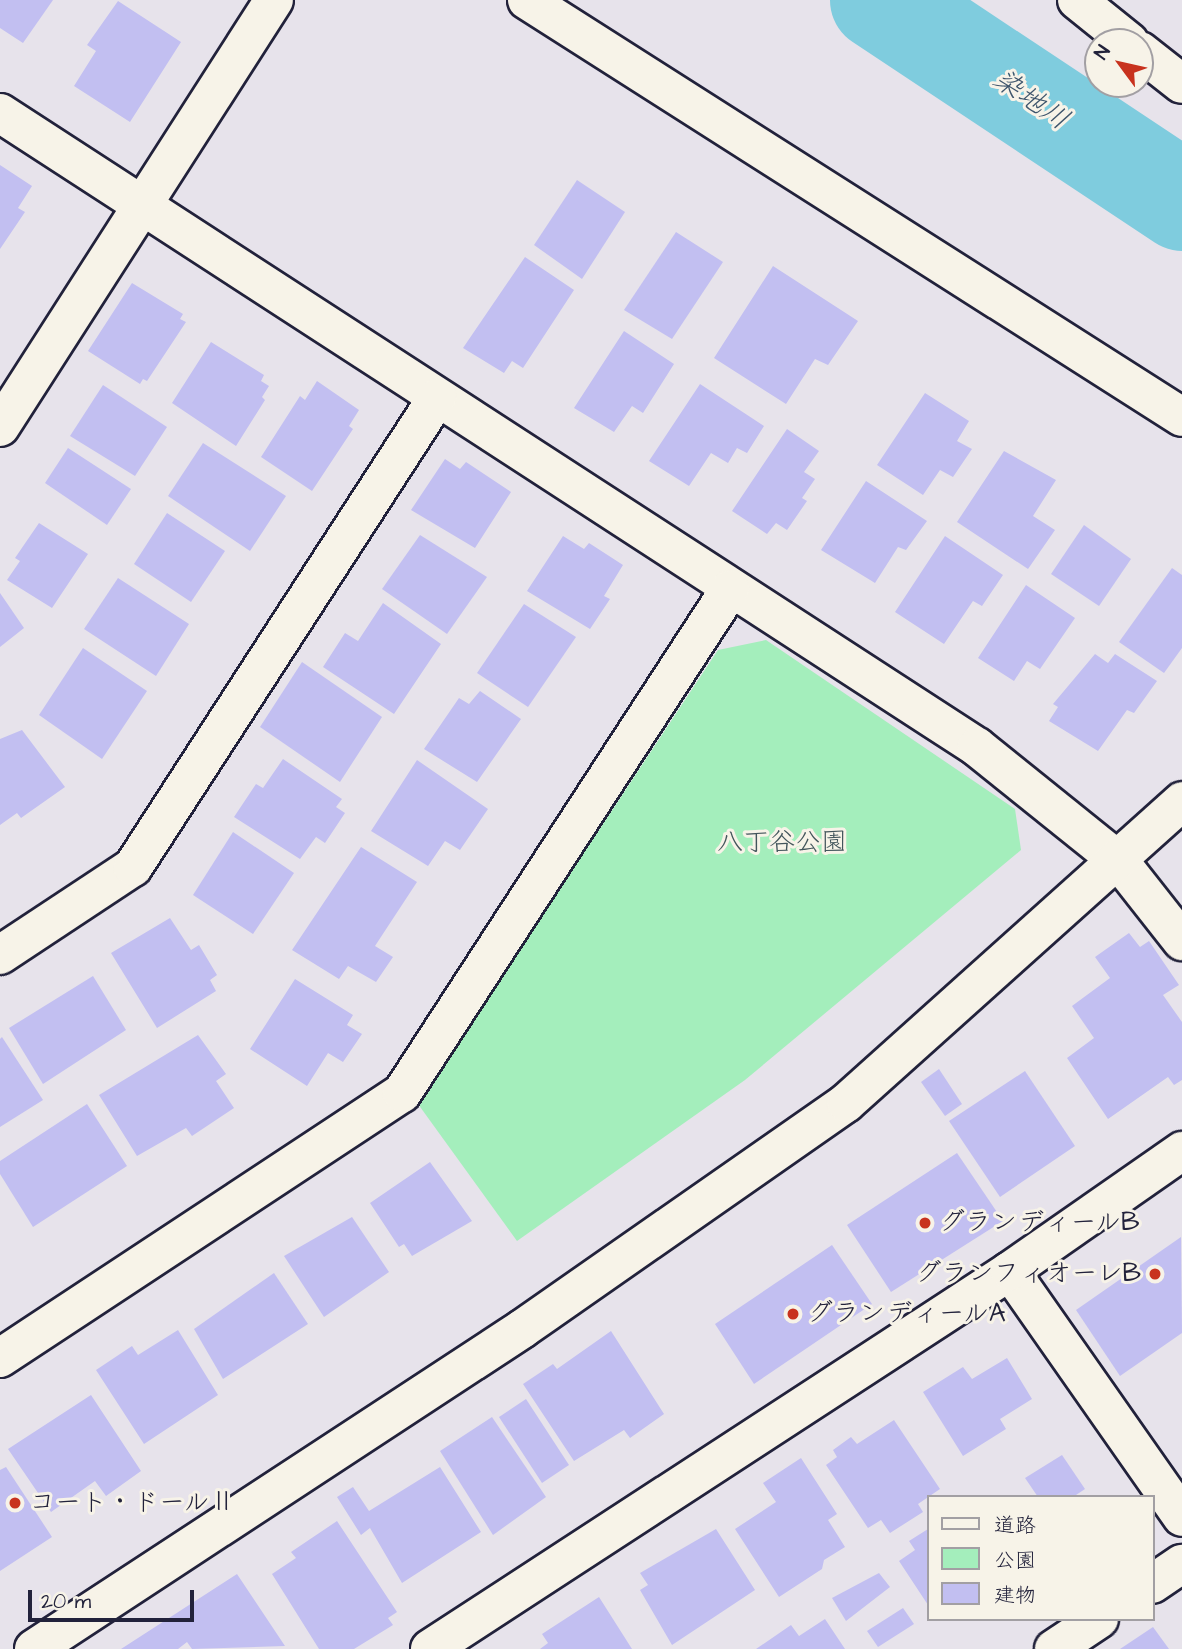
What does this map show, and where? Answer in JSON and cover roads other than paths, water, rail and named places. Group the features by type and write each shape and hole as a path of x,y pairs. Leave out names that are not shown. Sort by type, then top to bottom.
{"street":[{"path":"0,427 274,0"},
{"path":"527,0 1182,417"},
{"path":"1077,0 1112,28"},
{"path":"1154,62 1182,84"},
{"path":"0,113 977,747 1119,861 1182,941"},
{"path":"0,955 134,867 437,398"},
{"path":"0,1358 402,1093 730,589"},
{"path":"34,1649 522,1329 846,1103 1119,861 1182,801"},
{"path":"430,1649 1010,1271 1182,1151"},
{"path":"1010,1271 1182,1517"},
{"path":"1154,1583 1182,1564"},
{"path":"1054,1649 1096,1621"}],"waterway":[{"name":"染地川","path":"880,0 1182,201"}],"place":[{"name":"グランディールB","path":"925,1223"},
{"name":"グランフィオーレB","path":"1155,1274"},
{"name":"グランディールA","path":"793,1314"},
{"name":"コート・ドールⅡ","path":"15,1503"}],"park label":[{"name":"八丁谷公園","path":"782,843"}]}
